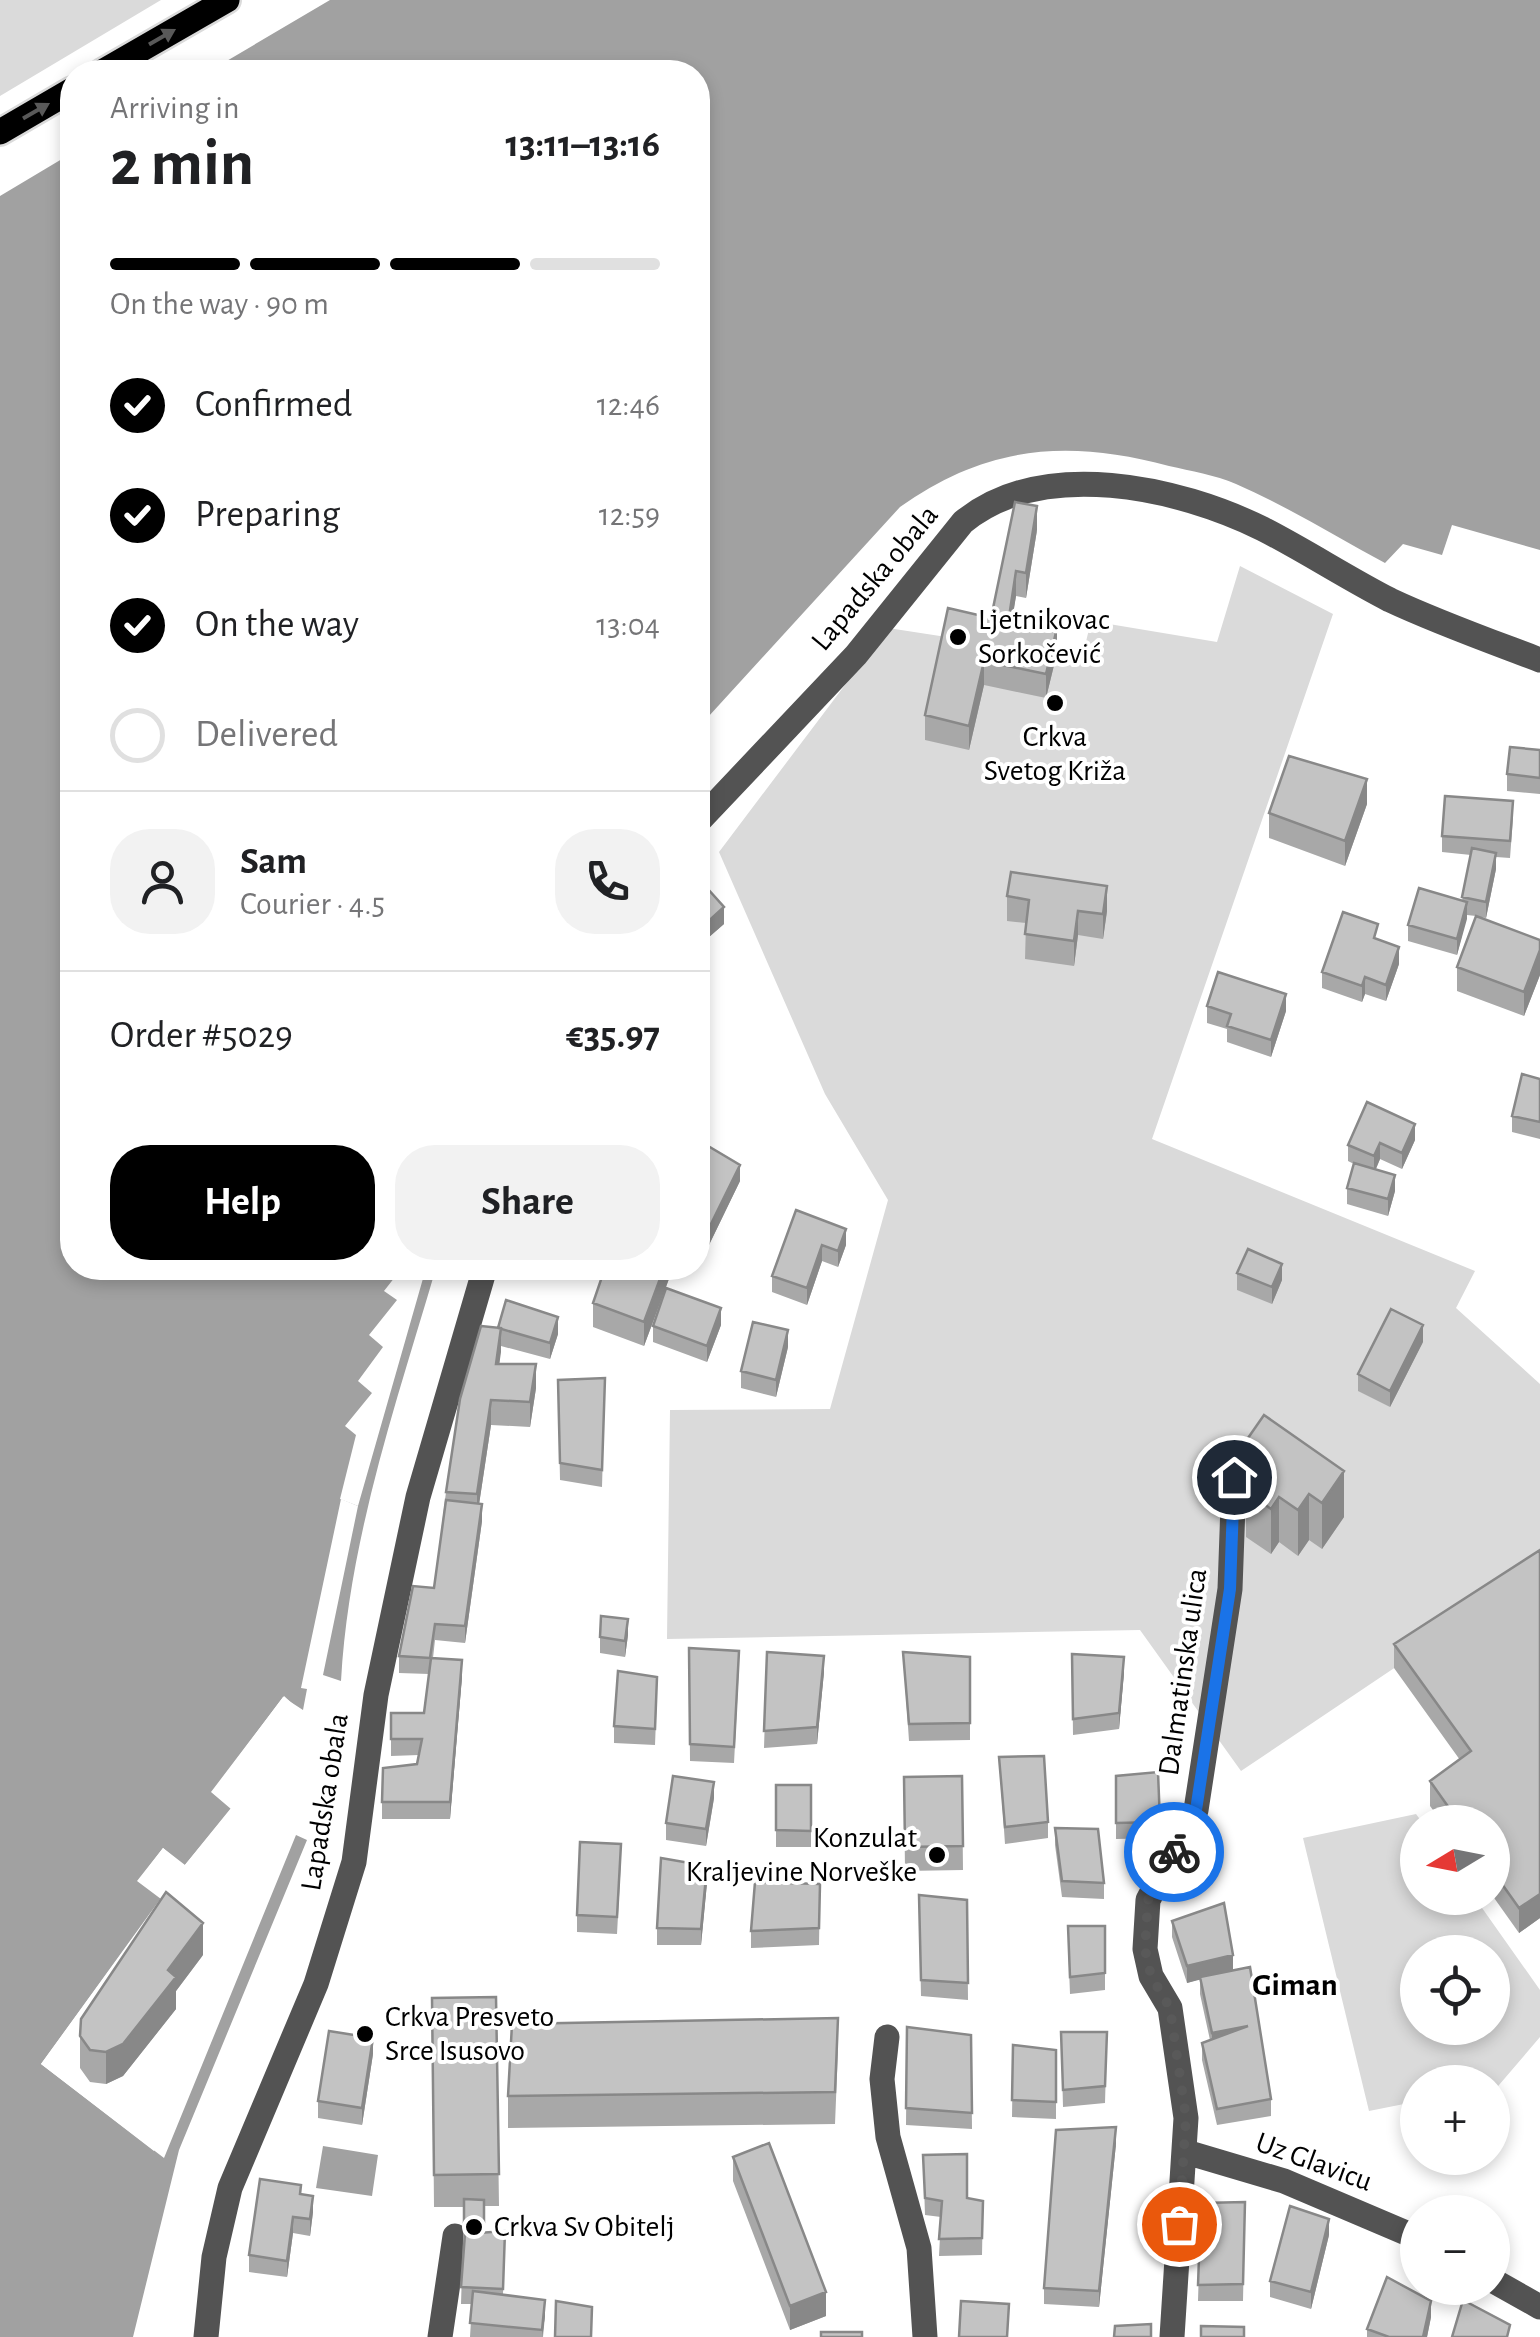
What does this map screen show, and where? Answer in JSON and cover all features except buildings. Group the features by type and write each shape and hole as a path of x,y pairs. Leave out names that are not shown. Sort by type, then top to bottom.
{"main road":[{"path":"123,60 225,1"},
{"path":"0,132 60,97"}],"street":[{"name":"Lapadska obala","path":"710,809 856,655 963,522 983,506 1066,484 1095,482 1144,490 1261,528 1410,609 1540,660"},
{"name":"Lapadska obala","path":"206,2337 214,2257 230,2188 316,1984 354,1862 376,1696 418,1497 481,1280"},
{"name":"Dalmatinska ulica","path":"1172,2337 1186,2118 1170,2008 1151,1976 1145,1949 1148,1900 1196,1810 1230,1589 1234,1477"},
{"path":"887,2037 882,2079 888,2137 920,2248 924,2337"},
{"name":"Uz Glavicu","path":"1186,2152 1284,2181 1400,2230"},
{"path":"440,2337 455,2236"},
{"path":"1510,2290 1540,2307"}],"shaded area":[{"path":"0,0 161,0 60,60 0,96"},
{"path":"330,0 1540,0 1540,550 1452,525 1442,555 1403,544 1385,563 1274,502 1211,476 1097,452 1029,453 965,471 900,507 710,715 710,60 228,60"},
{"path":"60,160 60,1280 432,1280 364,1524 341,1681 323,1675 358,1506 341,1499 301,1688 307,1689 303,1710 283,1697 212,1792 231,1808 184,1866 163,1848 138,1881 161,1898 41,2064 164,2158 296,1835 307,1840 179,2150 133,2337 0,2337 0,196"},
{"path":"1240,566 1333,614 1152,1139 1475,1271 1456,1308 1540,1384 1540,1570 1241,1771 1140,1630 667,1639 670,1410 830,1409 888,1200 825,1094 719,852 888,628 1082,658 1091,621 1217,642"},
{"path":"1400,1817 1400,1915 1487,1915 1501,1935 1400,1935 1400,2045 1510,2045 1510,1948 1540,1990 1540,2037 1510,2072 1510,2065 1400,2065 1400,2105 1369,2111 1303,1838"},
{"path":"323,2146 378,2155 372,2196 316,2188"}],"pier":[{"path":"393,1280 423,1280 358,1506 340,1499 356,1435 345,1426 372,1393 358,1381 383,1347 369,1335 397,1300 384,1291"},
{"path":"284,1696 305,1715 285,1703 218,1792 236,1810 188,1869 182,1870 164,1855 144,1880 165,1895 166,1901 48,2063 156,2146 154,2151 41,2064 161,1899 137,1881 163,1848 185,1865 231,1809 211,1792"}],"way so far":[{"path":"1174,1852 1148,1900 1145,1949 1151,1976 1170,2008 1186,2118 1179,2224"}],"place":[{"name":"Ljetnikovac Sorkočević","path":"958,637"},
{"name":"Crkva Svetog Križa","path":"1055,703"},
{"name":"Konzulat Kraljevine Norveške","path":"937,1855"},
{"name":"Crkva Presveto Srce Isusovo","path":"365,2034"},
{"name":"Crkva Sv Obitelj","path":"474,2227"}],"district":[{"name":"Giman","path":"1295,1985"}],"route":[{"path":"1174,1852 1196,1810 1230,1589 1234,1477"}]}
